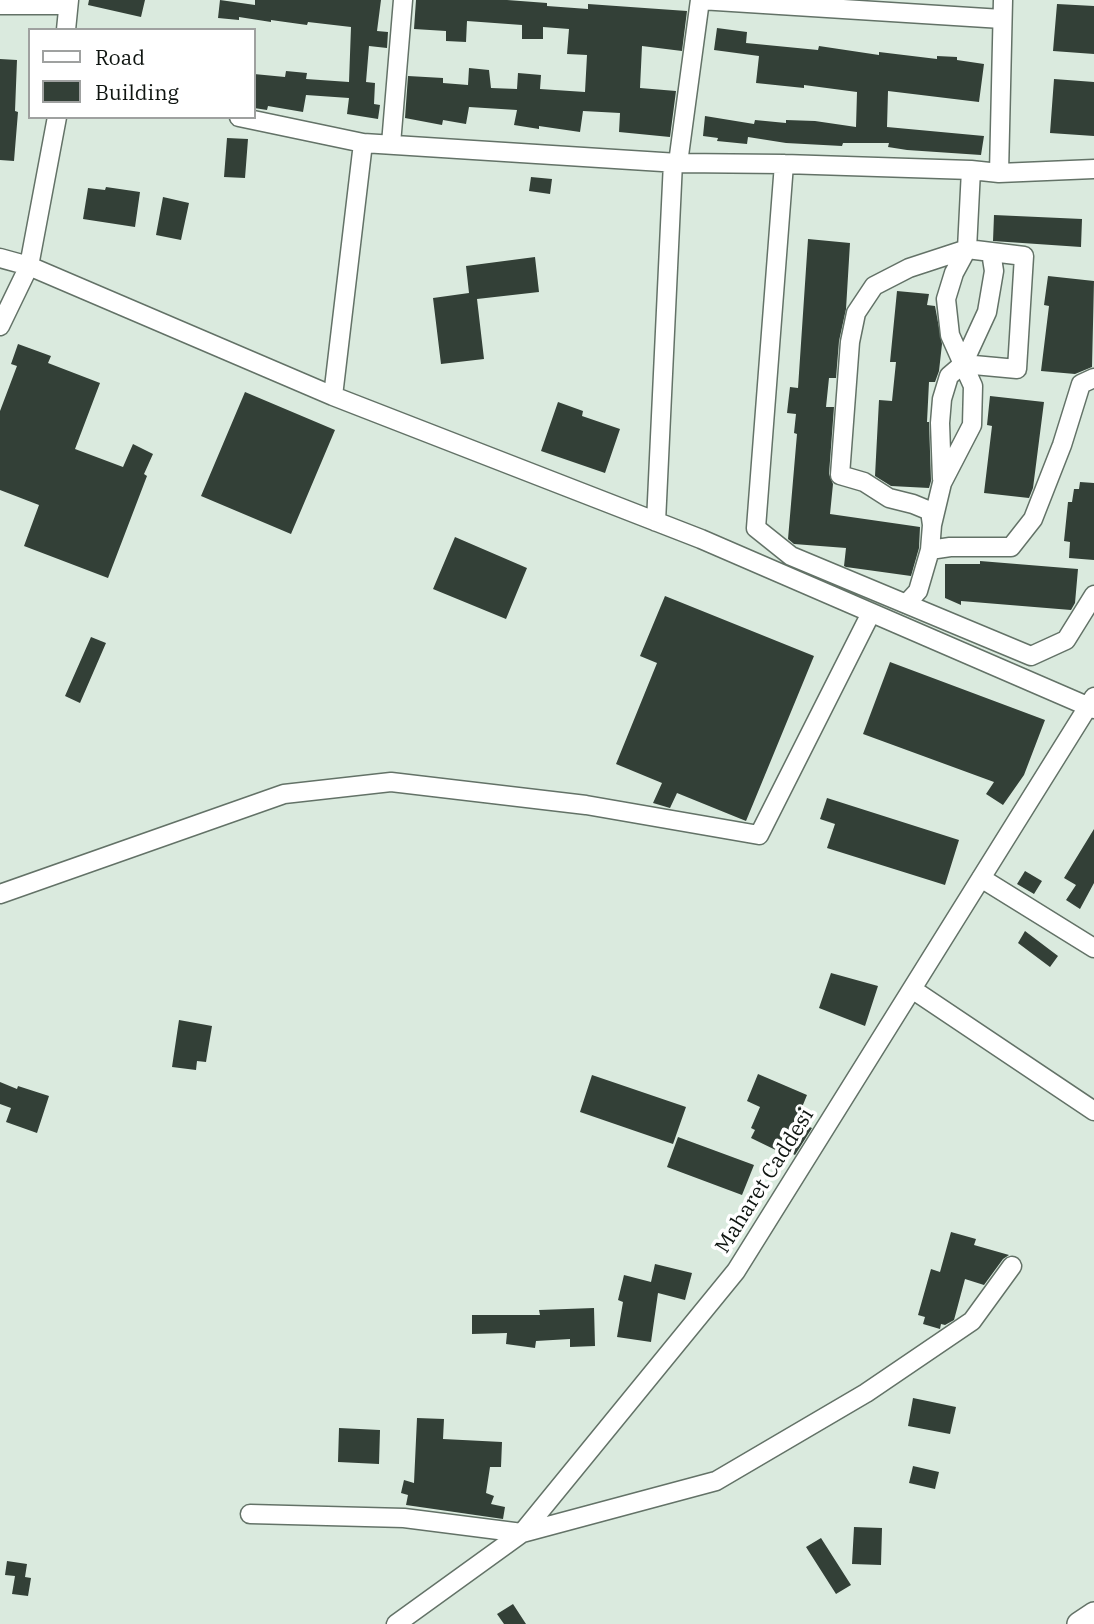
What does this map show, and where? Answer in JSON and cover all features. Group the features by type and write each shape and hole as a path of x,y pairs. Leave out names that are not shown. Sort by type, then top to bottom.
{"main road":[{"path":"1079,1624 1094,1614"}],"street":[{"path":"391,144 403,0"},
{"path":"656,522 676,162 700,0 1002,19"},
{"path":"999,173 1003,0"},
{"path":"0,5 69,3 66,28"},
{"path":"0,326 29,266 57,119"},
{"path":"249,119 363,143 676,162 999,173 1094,169"},
{"path":"333,396 363,143"},
{"path":"784,164 756,528 791,556 1031,656 1066,640 1094,595"},
{"path":"906,604 918,591 930,550 932,525 942,483 972,425 973,386 950,334 946,299 954,273 967,249 971,170"},
{"path":"932,525 930,511 888,498 864,482 840,475 850,342 856,313 874,286 909,268 967,249 1024,256 1017,369 962,364"},
{"path":"942,483 942,399 949,376 962,364 987,312 994,271 991,252"},
{"path":"0,258 29,266 333,396 656,522 1092,704"},
{"path":"930,550 950,547 1010,547 1033,519 1062,445 1081,384 1094,378"},
{"path":"0,894 284,794 391,782 586,804 759,835 871,613"},
{"name":"Maharet Caddesi","path":"405,1621 522,1533 736,1271 1092,704"},
{"path":"981,878 1094,948"},
{"path":"912,989 1094,1111"},
{"path":"250,1514 404,1518 522,1533 716,1481 866,1393 972,1321 1012,1266"}],"building":[{"path":"89,0 145,0 141,17 88,5"},
{"path":"220,0 255,5 255,0 381,0 377,31 388,32 387,48 369,46 366,82 375,83 374,104 380,105 378,119 347,114 349,98 306,95 303,112 268,106 267,110 256,108 256,74 285,77 286,71 307,73 306,79 349,82 351,27 308,22 307,25 271,22 239,17 239,20 218,18"},
{"path":"416,0 507,0 588,9 588,4 687,11 682,51 642,46 640,88 676,91 670,137 619,132 620,113 583,111 580,132 514,125 517,110 469,107 466,124 443,120 442,125 405,118 408,76 443,78 443,83 468,85 469,68 489,70 491,88 517,89 518,73 541,75 540,89 585,92 587,55 567,54 569,29 543,27 543,39 522,39 522,25 467,21 466,42 446,41 446,31 414,29"},
{"path":"1057,4 1094,6 1094,54 1053,51"},
{"path":"717,28 747,32 746,43 818,50 819,46 879,55 879,52 937,59 937,56 957,57 957,60 984,64 979,102 888,91 887,127 984,136 981,155 907,150 888,147 889,143 843,143 842,146 786,143 748,137 747,144 717,141 718,138 703,136 705,116 754,124 755,120 786,123 786,120 856,127 857,92 804,85 804,88 756,83 759,56 714,50"},
{"path":"0,59 17,60 15,111 18,112 14,161 0,160"},
{"path":"1054,79 1094,82 1094,136 1050,133"},
{"path":"227,138 248,139 245,178 224,177"},
{"path":"531,177 552,179 550,194 529,191"},
{"path":"106,187 140,192 135,227 83,219 88,188 105,190"},
{"path":"163,197 189,203 181,240 156,235"},
{"path":"994,215 1082,219 1081,247 993,241"},
{"path":"808,239 850,243 846,309 839,341 836,378 829,378 826,407 834,407 829,474 833,484 830,514 920,527 919,548 911,576 846,567 846,548 794,544 788,539 797,434 794,433 796,414 787,413 790,387 798,388"},
{"path":"535,257 539,292 477,299 484,359 441,364 433,298 469,293 466,266"},
{"path":"1048,276 1094,281 1092,367 1075,374 1041,371 1049,306 1044,305"},
{"path":"897,291 929,294 927,305 935,306 942,344 939,371 935,382 929,382 929,488 891,486 875,476 879,400 892,401 896,362 890,362"},
{"path":"18,344 51,356 48,363 100,383 75,449 123,467 133,444 153,454 108,578 24,546 39,505 0,490 0,411 17,366 11,364"},
{"path":"245,392 335,430 291,534 201,496"},
{"path":"990,396 1044,402 1033,488 1029,498 984,493 992,426 987,425"},
{"path":"558,402 583,411 582,416 620,429 605,473 541,451"},
{"path":"1080,482 1094,483 1094,560 1069,558 1070,542 1064,541 1068,502 1072,502 1074,489 1079,489"},
{"path":"455,537 527,568 506,619 433,589"},
{"path":"980,561 1078,569 1075,603 1071,610 961,601 961,605 945,598 945,564 980,564"},
{"path":"665,596 814,656 746,821 677,793 670,808 653,803 662,783 616,764 657,663 640,656"},
{"path":"91,637 106,643 80,703 65,696"},
{"path":"890,662 1045,720 1024,775 1003,805 986,794 994,782 863,734"},
{"path":"827,798 959,840 945,885 827,848 835,824 820,819"},
{"path":"1094,829 1094,883 1080,909 1066,900 1076,885 1064,878"},
{"path":"1025,871 1042,881 1034,894 1017,884"},
{"path":"1025,931 1058,956 1050,967 1018,943"},
{"path":"831,973 878,986 865,1026 819,1008"},
{"path":"179,1020 212,1026 206,1062 197,1061 196,1070 172,1067"},
{"path":"758,1074 807,1095 796,1122 812,1128 795,1155 791,1153 790,1157 751,1138 755,1130 751,1128 760,1107 747,1101"},
{"path":"592,1075 686,1107 673,1144 580,1112"},
{"path":"0,1082 49,1096 37,1133 6,1122 11,1108 0,1104"},
{"path":"678,1137 754,1165 742,1195 667,1167"},
{"path":"951,1232 976,1239 974,1245 1009,1255 984,1285 965,1279 954,1320 945,1325 941,1324 940,1329 923,1324 925,1317 918,1315 931,1269 940,1272"},
{"path":"655,1264 692,1273 685,1300 658,1293 651,1342 617,1337 623,1302 618,1300 624,1275 651,1282"},
{"path":"594,1308 595,1346 570,1347 570,1339 536,1341 535,1348 506,1344 507,1333 472,1334 472,1315 540,1315 539,1310"},
{"path":"913,1398 956,1407 950,1434 908,1426"},
{"path":"417,1418 444,1419 443,1439 502,1442 501,1467 490,1467 486,1493 494,1496 491,1504 505,1507 503,1519 406,1505 408,1495 401,1493 404,1480 414,1483"},
{"path":"339,1428 380,1430 379,1464 338,1462"},
{"path":"913,1466 939,1472 935,1489 909,1483"},
{"path":"854,1527 882,1528 881,1565 852,1564"},
{"path":"821,1538 851,1585 836,1594 806,1547"},
{"path":"7,1561 27,1564 25,1577 31,1578 28,1596 12,1594 15,1576 5,1575"},
{"path":"513,1604 526,1624 504,1624 497,1614"}]}
